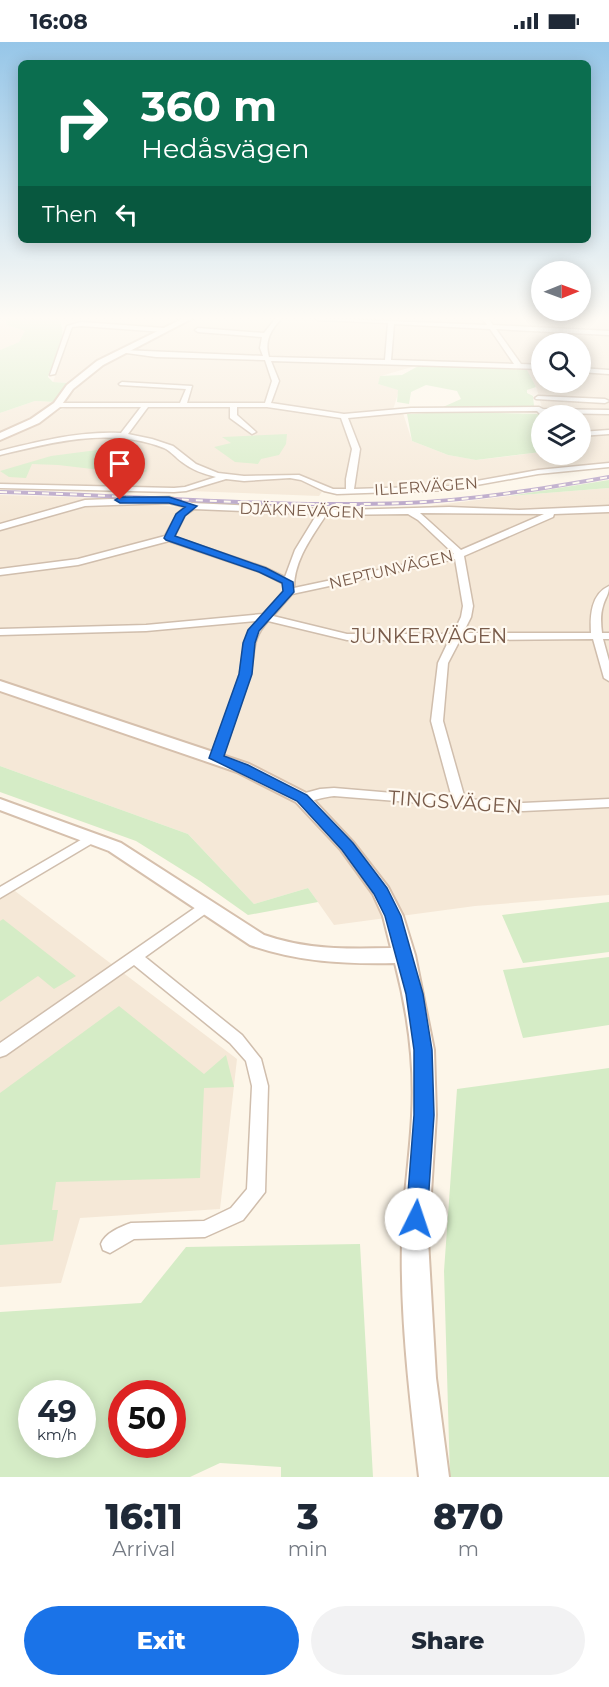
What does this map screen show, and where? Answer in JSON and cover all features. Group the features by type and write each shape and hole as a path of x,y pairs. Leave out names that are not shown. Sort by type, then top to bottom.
{"street":[{"path":"0,437 35,421 57,405 72,385"},
{"path":"144,385 190,387 183,404"},
{"path":"267,405 273,385"},
{"path":"541,405 538,393 605,401"},
{"path":"235,404 232,409 233,416 252,432"},
{"path":"57,405 267,405 344,416 411,410 531,412"},
{"path":"123,436 146,405"},
{"path":"591,412 609,412"},
{"path":"344,416 356,449 350,491"},
{"path":"591,433 609,432"},
{"path":"0,453 57,439 94,435 123,436 170,448 192,465 226,477"},
{"name":"ILLERVÄGEN","path":"226,477 293,476 307,479 326,491 449,488 538,472 609,465"},
{"path":"0,486 174,490 186,489 226,477"},
{"name":"DJÄKNEVÄGEN","path":"0,527 85,503 169,500 192,506 323,512 557,512 609,509"},
{"path":"169,538 181,514 192,506"},
{"path":"410,511 421,518 459,553 468,606 466,617 443,663 437,721 460,803"},
{"path":"216,758 245,674 249,643 254,630 288,587 292,566 323,512"},
{"name":"NEPTUNVÄGEN","path":"288,587 454,558 459,553 557,512"},
{"path":"0,572 78,562 169,538 263,570 288,587"},
{"path":"609,589 600,596 596,636 609,678"},
{"name":"JUNKERVÄGEN","path":"0,632 146,628 265,617 347,637 609,636"},
{"path":"0,686 243,768 302,798 347,846 381,892 393,916 405,955 423,1050 424,1115 415,1240 422,1378 434,1477"},
{"name":"TINGSVÄGEN","path":"302,798 334,792 460,803 558,807 609,803"},
{"path":"0,804 115,847 257,940 279,949 322,956 405,955"},
{"path":"0,893 91,838"},
{"path":"0,1051 207,906"},
{"path":"110,1244 131,1231 205,1229 237,1214 256,1192 260,1086 253,1059 236,1039 136,957"}],"shaded area":[{"path":"80,385 381,385 399,390 393,410 346,415 265,404 64,403"},
{"path":"591,385 609,385 609,466 443,487 323,490 319,496 0,485 0,440 33,427 69,407 267,406 343,420 351,416 403,413 412,441 448,455 477,460 531,453 531,465 591,465 591,405 541,405 538,393 591,393"},
{"path":"35,401 55,402 37,415 0,434 0,413"},
{"path":"609,488 609,895 475,906 334,925 308,888 254,904 188,834 0,766 0,495 97,498 194,509 349,516 509,496"},
{"path":"11,888 237,1059 220,1209 80,1218 61,1283 0,1287 0,895"}],"green space":[{"path":"0,385 67,385 55,402 35,401 0,413"},
{"path":"381,385 531,385 527,393 533,396 534,405 443,407 461,399 457,391 426,385 411,392 409,404 397,402 398,390"},
{"path":"448,412 531,414 531,453 476,460 448,455 412,441 407,414"},
{"path":"287,434 286,444 279,455 261,459 258,464 235,462 214,447 231,443 222,437"},
{"path":"97,450 119,452 145,460 133,466 148,471 135,474 32,464 26,478 9,477 0,471 51,456"},
{"path":"609,480 609,488 509,496"},
{"path":"220,501 311,506 312,508 189,502"},
{"path":"0,766 188,834 254,904 308,888 318,902 248,915 200,881 136,841 0,792"},
{"path":"609,902 609,952 523,963 502,915"},
{"path":"3,919 76,976 54,989 38,976 0,1002 0,921"},
{"path":"609,957 609,1025 523,1038 503,970"},
{"path":"119,1006 204,1074 226,1055 234,1087 204,1088 200,1178 56,1182 52,1210 58,1210 53,1241 0,1245 0,1093"},
{"path":"609,1068 609,1477 450,1477 444,1271 457,1089"},
{"path":"360,1244 373,1477 281,1477 281,1467 220,1463 190,1477 0,1477 0,1312 141,1303 186,1247"}],"railway":[{"path":"0,492 253,503 406,503 508,493 609,477"}],"route":[{"path":"120,500 184,502 192,506 181,514 169,538 263,570 288,582 289,592 254,630 249,643 245,674 216,758 243,768 302,798 347,846 381,892 393,916 414,994 423,1050 424,1115 416,1219"}]}
